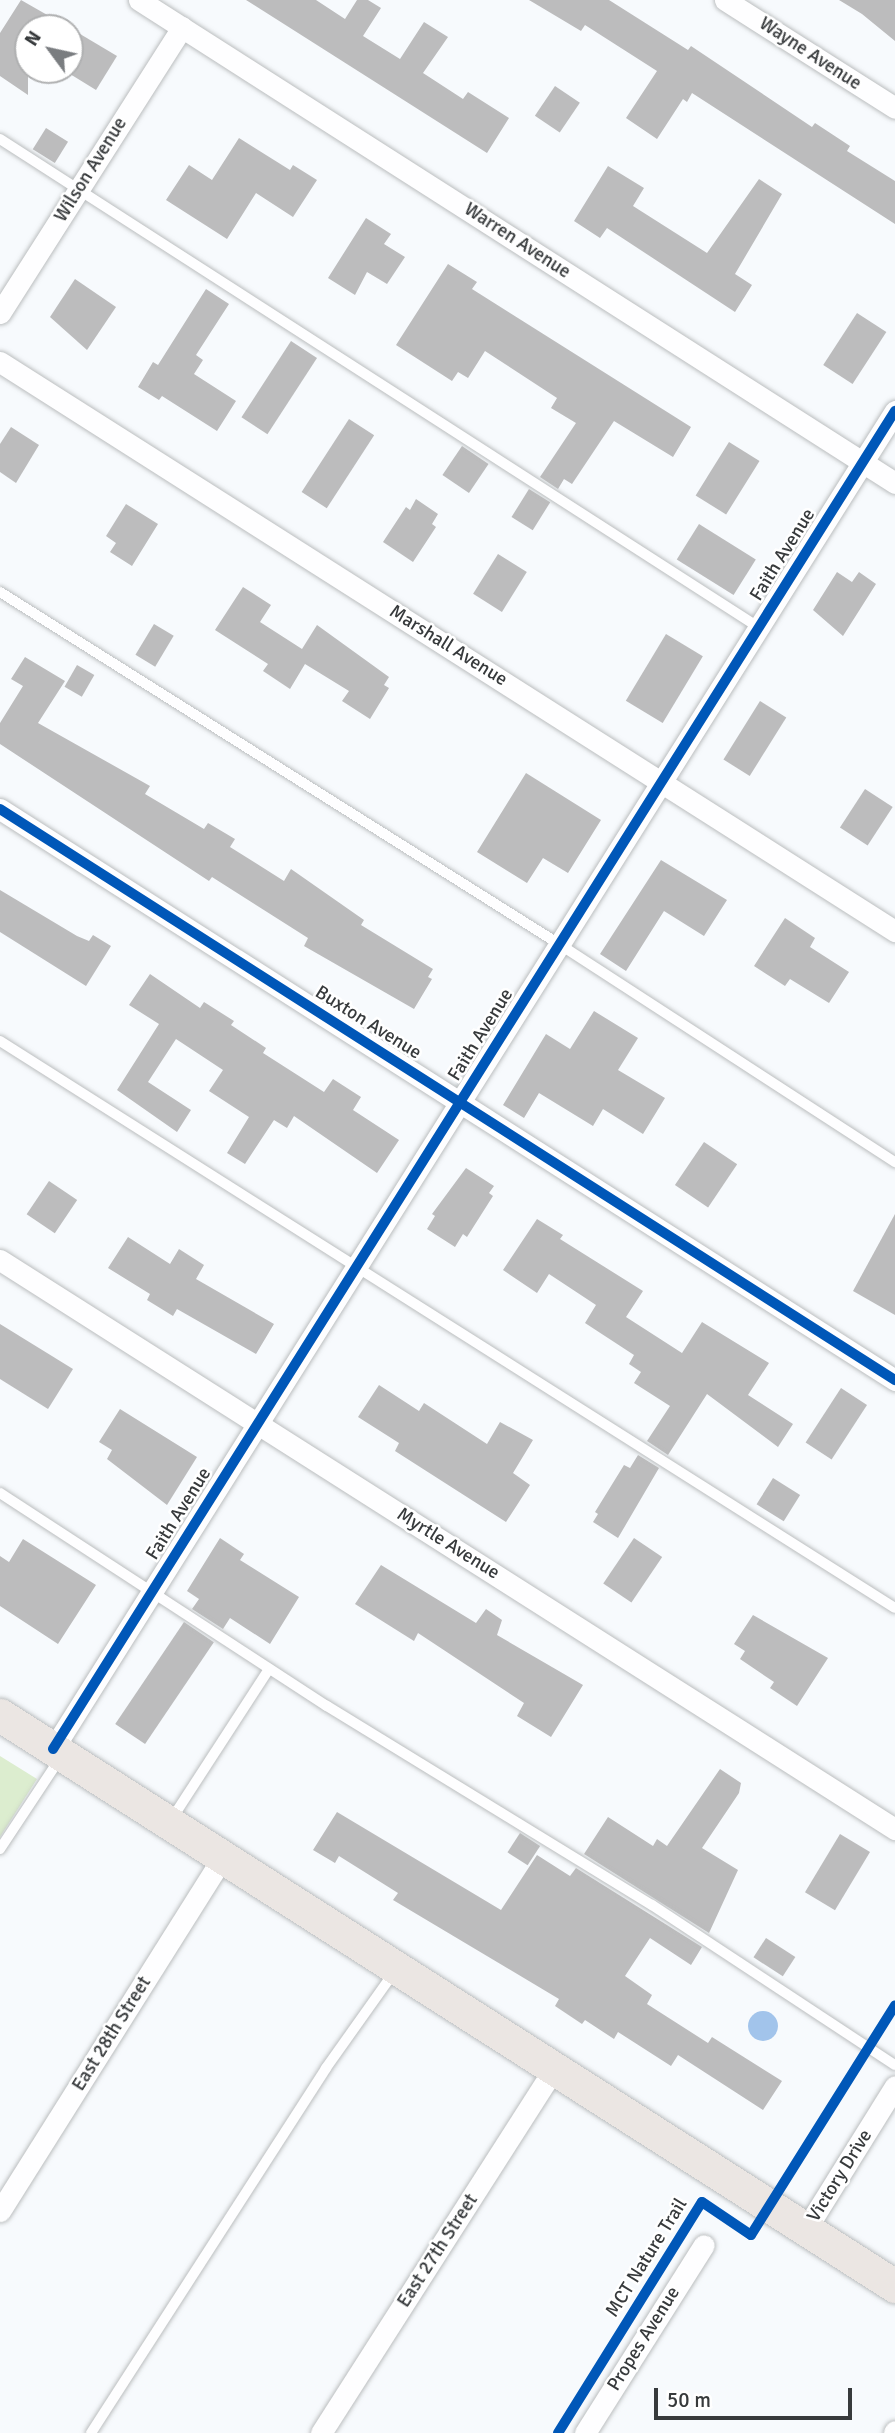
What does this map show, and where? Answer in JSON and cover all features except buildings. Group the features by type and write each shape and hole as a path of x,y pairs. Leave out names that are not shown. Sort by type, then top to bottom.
{"main road":[{"path":"0,1715 895,2286"}],"street":[{"name":"Warren Avenue","path":"139,0 895,483"},
{"name":"Wayne Avenue","path":"725,0 895,108"},
{"name":"Wilson Avenue","path":"0,313 182,27"},
{"name":"Marshall Avenue","path":"0,362 895,931"},
{"name":"Faith Avenue","path":"58,1752 151,1592 895,411"},
{"name":"Buxton Avenue","path":"0,809 895,1380"},
{"name":"Myrtle Avenue","path":"0,1260 895,1829"},
{"name":"East 28th Street","path":"0,2211 223,1857"},
{"name":"East 27th Street","path":"321,2433 554,2068"},
{"name":"Victory Drive","path":"806,2229 895,2086"},
{"name":"Propes Avenue","path":"585,2433 704,2245"}],"lane":[{"path":"0,139 758,627"},
{"path":"0,592 559,944 895,1162"},
{"path":"0,1041 895,1608"},
{"path":"0,1493 269,1668 652,1905 895,2065"},
{"path":"169,1823 269,1668"},
{"path":"0,1849 58,1752"},
{"path":"91,2433 326,2068 397,1968"}],"green space":[{"path":"0,1756 37,1779 0,1837"}],"water":[{"path":"763,2011 773,2016 778,2026 773,2036 763,2041 753,2036 748,2026 753,2016"}],"cycle path":[{"path":"53,1749 895,411"},
{"path":"0,809 895,1380"},
{"name":"MCT Nature Trail","path":"558,2433 702,2202 751,2235 895,2005"}]}
